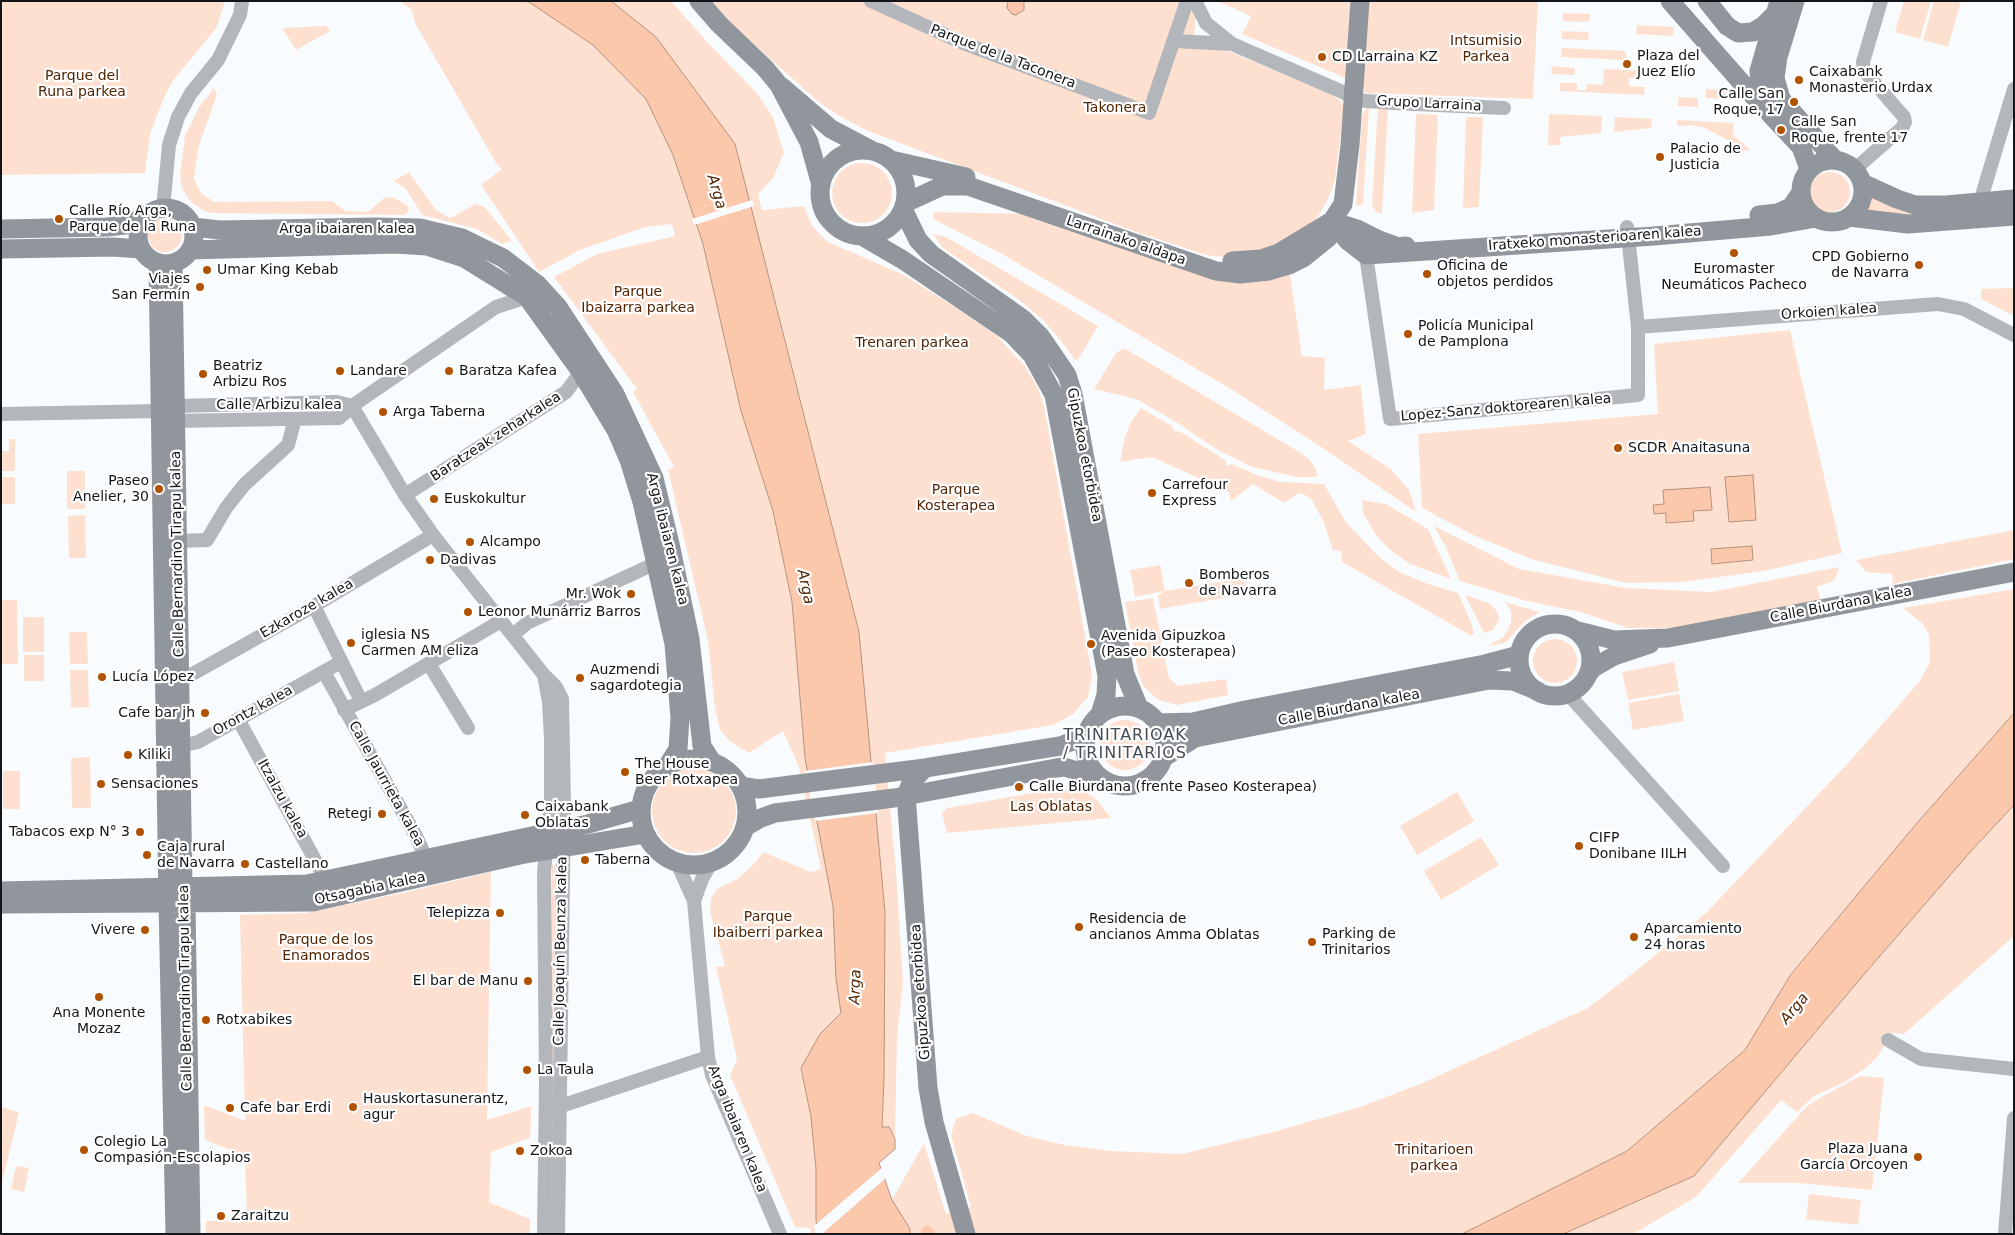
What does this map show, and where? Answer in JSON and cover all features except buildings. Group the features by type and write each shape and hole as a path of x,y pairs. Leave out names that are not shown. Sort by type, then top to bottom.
{"street":[{"path":"164,209 169,145 178,117 191,93 218,60 240,15 242,1"},
{"path":"699,1 718,24 765,68 779,84 831,129 883,156 902,175 906,194 904,206 891,226 882,231 862,236 843,231 827,216 822,206 821,185 809,142 779,84"},
{"name":"Parque de la Taconera","path":"871,1 963,43 1149,113 1188,1"},
{"path":"1195,1 1206,23 1232,44 1345,92 1354,100"},
{"name":"Larrainako aldapa","path":"904,206 942,186 968,186 1149,250 1216,271 1240,274 1269,272 1289,265 1303,258 1330,229 1343,204 1354,100 1360,1"},
{"path":"1670,1 1770,114 1801,146 1809,169"},
{"path":"1707,1 1728,26 1738,33 1754,32 1763,26 1777,7"},
{"path":"1794,1 1778,57 1775,78 1782,99 1835,160"},
{"path":"1858,176 1902,128 1905,122 1904,117 1864,71 1863,62 1881,1"},
{"path":"1770,114 1760,91 1759,71 1777,7"},
{"path":"1175,41 1232,44"},
{"path":"1980,202 2014,89"},
{"name":"Grupo Larraina","path":"1354,100 1393,104 1504,108"},
{"path":"821,185 826,171 835,161 847,153 861,150 883,156"},
{"name":"Larrainako aldapa","path":"883,156 971,179 1185,252 1214,260 1238,262 1261,259 1330,229"},
{"path":"1858,176 1863,193 1856,211 1849,217 1833,222 1816,218 1808,212 1803,204 1800,194 1801,185 1809,169 1817,163 1835,160 1843,162 1858,176 1897,200 1915,205 1931,206 2014,199"},
{"name":"Iratxeko monasterioaren kalea","path":"1343,204 1352,235 1366,255 1628,232 1778,213 1791,207 1800,194"},
{"name":"Gipuzkoa etorbidea","path":"904,206 918,240 931,254 1023,319 1041,337 1068,375 1126,674 1139,708"},
{"path":"1,229 125,225 151,212 164,209 180,213 192,227 193,243 185,256 166,263 145,255 138,240 138,232 146,216"},
{"path":"1849,217 1908,224 2014,216"},
{"name":"Iratxeko monasterioaren kalea","path":"1330,229 1398,246 1561,234 1771,226 1816,218"},
{"name":"Arga ibaiaren kalea","path":"192,227 220,230 420,228 462,238 503,258 537,284 558,307 615,394 654,478 675,563 690,639 702,746 712,762"},
{"path":"1628,232 1638,327"},
{"name":"Gipuzkoa etorbidea","path":"862,236 903,260 1012,334 1032,355 1054,395 1107,676 1106,695 1100,714"},
{"name":"Arga ibaiaren kalea","path":"190,250 395,244 427,246 464,258 527,297 581,372 616,430 630,460 642,502 674,644 680,718 678,749 668,766"},
{"path":"1,249 113,247 141,249"},
{"name":"Lopez-Sanz doktorearen kalea","path":"1366,255 1390,419 1638,395 1638,327"},
{"name":"Calle Bernardino Tirapu kalea","path":"166,263 170,413 176,895 175,1234"},
{"path":"352,406 496,307 527,297"},
{"name":"Orkoien kalea","path":"1638,327 1938,304 1964,309 2014,335"},
{"name":"Baratzeak zeharkalea","path":"404,495 566,392 581,372"},
{"name":"Calle Arbizu kalea","path":"170,413 337,402 352,406"},
{"name":"Calle Arbizu kalea","path":"1,414 170,413 295,419 339,418 352,406"},
{"name":"Calle Joaquín Beunza kalea","path":"352,406 404,495 433,536 544,675 556,687 562,698 564,731 555,849 544,872 558,1234"},
{"name":"Calle Bernardino Tirapu kalea","path":"170,413 177,541 181,746 176,895 191,1234"},
{"path":"177,541 207,540 226,508 244,485 288,445 295,419"},
{"name":"Ezkaroze kalea","path":"180,681 314,606 433,536"},
{"path":"513,635 527,623 656,563"},
{"name":"Calle Biurdana kalea","path":"1589,673 1593,668 1614,656 1668,638 2014,572"},
{"name":"Calle Jaurrieta kalea","path":"314,606 361,701 344,710"},
{"path":"361,701 429,664 501,621"},
{"path":"1558,624 1578,631 1586,640 1590,650 1592,662 1589,673 1577,689 1568,694 1558,696 1538,692 1529,685 1519,666 1522,644 1528,635 1542,626 1558,624"},
{"name":"Calle Biurdana kalea","path":"1578,631 1614,640 1668,638"},
{"name":"Calle Biurdana kalea","path":"1158,724 1193,722 1245,710 1485,664 1519,655"},
{"path":"324,672 342,662"},
{"path":"429,664 468,728"},
{"name":"Calle Jaurrieta kalea","path":"324,672 416,836 426,858"},
{"name":"Orontz kalea","path":"181,746 198,742 238,718 324,672"},
{"name":"Calle Biurdana kalea","path":"1163,758 1195,738 1489,680 1513,680 1538,692"},
{"path":"1568,694 1723,866"},
{"path":"745,827 761,818 788,811 899,797 1064,767 1101,778 1115,785 1130,785 1145,780 1156,770 1163,758 1165,746 1163,734 1150,714 1139,708 1125,706 1112,708 1100,714 1091,724 1086,736 1085,752 1091,767 1101,778"},
{"name":"Itzalzu kalea","path":"238,718 326,880"},
{"path":"740,786 759,789 925,768 1060,746 1086,736"},
{"path":"697,759 712,762 728,772 740,786 745,799 747,813 745,827 739,840 731,850 711,863 692,865 677,863 664,856 653,846 645,834 641,822 640,809 644,792 654,777 668,766 682,760 697,759"},
{"path":"899,797 925,768"},
{"name":"Gipuzkoa etorbidea","path":"899,797 928,1088 934,1122 966,1234"},
{"name":"Otsagabia kalea","path":"1,904 176,895 307,884 556,830 640,809"},
{"name":"Otsagabia kalea","path":"1,891 176,895 313,902 555,849 645,834"},
{"name":"Arga ibaiaren kalea","path":"677,863 694,901 708,1057 712,1075 780,1234"},
{"name":"Arga ibaiaren kalea","path":"694,901 702,879 711,863"},
{"path":"1888,1040 1921,1059 2014,1069"},
{"path":"552,1108 708,1057"},
{"name":"Calle Joaquín Beunza kalea","path":"544,1234 552,1108"},
{"path":"2005,1234 2014,1118"}],"green space":[{"name":"Parque del Runa parkea","path":"1,1 225,1 217,27 172,82 163,100 150,134 145,173 1,175"},
{"path":"399,1 529,2 593,45 646,99 673,155 703,244 741,411 773,511 792,602 805,758 833,906 841,1013 820,1034 801,1068 811,1117 816,1169 816,1220 818,1234 811,1234 810,1228 795,1227 730,1075 737,1059 716,967 725,966 710,911 711,898 717,889 739,878 754,864 763,852 811,872 821,869 799,767 783,731 749,753 731,742 720,730 715,708 708,641 668,470 674,467 633,392 637,389 554,277 597,254 675,236 672,224 645,227 580,250 539,272 481,185 502,169 496,163 415,23 412,10"},
{"name":"Parque Kosterapea","path":"611,1 671,1 708,43 756,92 773,117 784,153 773,178 758,194 762,210 804,206 812,226 828,242 904,275 997,336 1024,365 1037,386 1044,406 1092,675 1088,697 1073,714 1053,725 885,753 896,870 903,983 897,1038 895,1139 889,1128 882,1127 884,1079 859,632 772,287 732,141"},
{"name":"Takonera","path":"710,1 1007,1 1007,4 1025,6 1024,1 1197,1 1194,37 1327,92 1340,100 1344,107 1335,180 1329,197 1319,215 1303,234 1240,259 1206,255 1133,231 868,131 821,104 721,15"},
{"name":"CD Larraina KZ","path":"1217,1 1351,1 1348,79 1242,34 1251,16"},
{"name":"Intsumisio Parkea","path":"1367,1 1538,1 1533,99 1365,93 1363,87"},
{"path":"1904,1 1931,1 1920,39 1895,32"},
{"path":"1934,1 1961,1 1948,47 1923,40"},
{"path":"1563,13 1590,14 1589,22 1563,21"},
{"path":"1637,25 1674,27 1673,36 1636,34"},
{"path":"327,26 330,31 296,50 282,28"},
{"path":"1562,31 1589,32 1588,40 1562,39"},
{"path":"1562,48 1626,51 1626,60 1561,57"},
{"path":"1552,66 1575,68 1575,75 1551,74"},
{"path":"1604,69 1646,71 1645,78 1629,78 1629,86 1645,87 1644,95 1560,91 1560,83 1577,83 1577,90 1586,90 1587,84 1603,85"},
{"path":"214,88 217,95 199,145 194,179 201,193 214,202 332,201 345,211 368,212 384,198 393,197 407,205 409,210 405,215 212,213 204,211 190,201 182,188 180,175 185,136 199,107"},
{"path":"1706,89 1733,91 1732,99 1706,98"},
{"path":"1678,97 1698,98 1698,107 1678,106"},
{"path":"1378,106 1388,109 1382,214 1376,212 1372,206"},
{"path":"1367,107 1369,107 1363,204 1359,206 1356,204 1362,116"},
{"path":"1416,114 1438,115 1434,210 1412,213"},
{"path":"1549,114 1602,116 1601,133 1560,137 1561,145 1548,145"},
{"path":"1466,117 1483,117 1479,207 1463,208"},
{"path":"1615,117 1652,119 1651,128 1614,132"},
{"path":"1677,120 1734,123 1733,135 1751,150 1741,151 1731,142 1705,128 1690,125 1677,126"},
{"path":"862,163 879,168 887,176 892,193 887,210 879,218 862,223 845,218 837,210 832,193 837,176 845,168"},
{"path":"409,172 436,210 450,218 476,204 485,207 512,241 502,244 477,229 422,215 406,189 393,181"},
{"path":"1826,172 1834,172 1841,175 1847,181 1850,192 1847,203 1841,209 1834,212 1826,212 1819,209 1813,203 1810,196 1810,188 1813,181 1819,175"},
{"path":"1870,196 1890,206 1943,216 1863,213"},
{"path":"934,212 1030,214 1131,248 1290,274 1302,356 1325,358 1324,390 1361,385 1366,434 1348,441 1391,469 1409,490 1416,512 1324,449 1234,391 1002,254 933,219"},
{"path":"165,218 172,219 177,223 181,228 181,242 177,247 172,251 165,252 158,251 153,247 149,242 148,235 149,228 153,223 158,219"},
{"path":"933,234 946,237 1098,326 1078,360 1074,359 1044,321 1018,299 943,248"},
{"path":"2014,277 2014,316 1981,299 1981,289 2013,288"},
{"name":"SCDR Anaitasuna","path":"1790,330 1842,553 1764,571 1682,582 1626,583 1531,559 1473,535 1422,508 1418,434 1658,414 1654,344"},
{"path":"1124,348 1308,458 1316,469 1317,477 1297,477 1252,467 1218,450 1173,420 1136,399 1094,389 1116,353"},
{"path":"1141,408 1172,426 1175,432 1179,431 1225,460 1227,466 1232,464 1254,474 1280,482 1324,484 1345,521 1378,556 1399,572 1428,584 1458,593 1474,634 1470,635 1342,562 1341,551 1333,550 1323,520 1311,499 1305,495 1299,493 1284,503 1253,484 1231,501 1229,492 1152,457 1120,462 1125,437 1131,422"},
{"path":"9,439 15,439 15,471 1,471 1,451 9,451"},
{"path":"67,471 85,471 85,509 67,509"},
{"path":"1,477 15,477 15,504 1,504"},
{"path":"1362,500 1386,504 1428,529 1451,579 1410,564 1390,550 1375,534 1363,513"},
{"path":"85,515 86,558 69,558 68,516"},
{"path":"1434,526 1519,569 1626,588 1711,592 1839,567 1835,580 1817,587 1821,601 1673,628 1628,628 1580,612 1527,601 1460,581 1445,545"},
{"path":"2014,530 2014,559 1893,584 1892,574 1866,572 1856,560"},
{"path":"1160,565 1165,591 1245,578 1247,594 1160,609 1158,596 1164,591 1135,597 1130,570"},
{"name":"Trinitarioen parkea","path":"2014,589 2014,713 1917,823 1791,973 1745,1050 1627,1151 1462,1234 910,1234 910,1229 892,1200 924,1143 946,1214 971,1207 951,1135 956,1119 972,1113 1027,1136 1065,1145 1110,1151 1182,1154 1277,1131 1360,1107 1420,1084 1588,1008 1708,911 1850,761 1919,682 1930,662 1929,635 1923,624 1903,608"},
{"path":"1465,595 1489,603 1496,610 1499,616 1493,630 1484,633"},
{"path":"1153,598 1169,678 1178,686 1226,679 1228,695 1177,705 1159,700 1142,684 1125,602"},
{"path":"1,600 17,600 18,664 1,664"},
{"path":"1505,602 1540,612 1525,621 1505,643 1488,646 1503,637 1508,630 1511,622 1511,611"},
{"path":"23,617 44,617 44,652 23,652"},
{"path":"69,632 87,632 88,664 70,664"},
{"path":"1555,639 1567,643 1573,649 1577,661 1573,673 1567,679 1555,683 1543,679 1537,673 1533,661 1537,649 1543,643"},
{"path":"24,655 44,655 44,681 24,681"},
{"path":"1674,662 1679,691 1628,700 1622,672"},
{"path":"70,670 88,670 89,707 71,708"},
{"path":"1679,694 1684,721 1633,730 1628,703"},
{"path":"1125,720 1134,722 1145,731 1150,745 1148,754 1139,765 1125,770 1116,768 1105,759 1100,745 1102,736 1111,725"},
{"path":"90,757 91,808 72,808 71,758"},
{"path":"686,769 702,769 718,776 729,787 736,803 733,827 724,841 718,846 702,853 686,853 670,846 659,835 652,819 652,803 659,787 670,776"},
{"path":"3,771 20,771 20,809 3,809"},
{"name":"Las Oblatas","path":"1050,790 1082,790 1097,800 1111,818 947,833 942,813 947,808"},
{"path":"1457,792 1474,821 1417,855 1400,826"},
{"path":"2014,805 2014,936 1904,1034 1892,1033 1878,1056 1867,1067 1845,1082 1814,1096 1797,1112 1781,1100 1696,1197 1633,1234 1563,1234 1694,1176 1866,972 1972,850"},
{"path":"1481,837 1499,865 1441,900 1424,871"},
{"path":"552,865 557,865 555,1085 549,1085"},
{"name":"Parque de los Enamorados","path":"491,872 487,1120 531,1106 531,1120 530,1138 491,1152 489,1202 530,1219 530,1234 206,1234 206,1221 247,1220 245,1156 205,1140 204,1105 245,1121 240,915 306,913"},
{"path":"1860,1076 1884,1078 1872,1190 1799,1183 1738,1183 1806,1107"},
{"path":"1,1107 19,1112 1,1187"},
{"path":"16,1166 29,1168 24,1192 11,1189"},
{"path":"1809,1194 1861,1200 1858,1225 1806,1219"}],"water":[{"name":"Arga","path":"523,1 611,1 656,37 735,144 859,632 885,912 882,1127 889,1127 895,1139 895,1149 879,1163 892,1200 910,1229 910,1234 818,1234 816,1220 816,1169 811,1117 801,1068 820,1034 841,1013 836,979 833,906 805,758 792,602 773,511 741,411 703,244 673,155 646,99 593,45 529,2"},
{"path":"1008,1 1024,1 1024,10 1016,15 1012,14 1007,8"},
{"path":"1753,475 1756,520 1729,522 1725,477"},
{"path":"1710,487 1712,510 1693,511 1694,521 1666,523 1666,513 1654,514 1653,505 1664,504 1663,490"},
{"path":"1752,546 1753,560 1712,564 1711,549"},
{"name":"Arga","path":"2014,713 2014,805 1972,850 1866,972 1694,1176 1563,1234 1462,1234 1627,1151 1745,1050 1791,974 1917,823"}],"pier":[{"path":"752,200 754,206 694,225 692,219"},
{"path":"873,762 878,813 815,821 805,771"},
{"path":"883,1167 887,1177 822,1234 816,1234 814,1226"}],"place":[{"name":"CD Larraina KZ","path":"1322,57"},
{"name":"Plaza del Juez Elío","path":"1627,64"},
{"name":"Caixabank Monasterio Urdax","path":"1799,80"},
{"name":"Calle San Roque, 17","path":"1794,102"},
{"name":"Calle San Roque, frente 17","path":"1781,130"},
{"name":"Palacio de Justicia","path":"1660,157"},
{"name":"Calle Río Arga, Parque de la Runa","path":"59,219"},
{"name":"Euromaster Neumáticos Pacheco","path":"1734,253"},
{"name":"CPD Gobierno de Navarra","path":"1919,265"},
{"name":"Umar King Kebab","path":"207,270"},
{"name":"Oficina de objetos perdidos","path":"1427,274"},
{"name":"Viajes San Fermín","path":"200,287"},
{"name":"Policía Municipal de Pamplona","path":"1408,334"},
{"name":"Landare","path":"340,371"},
{"name":"Baratza Kafea","path":"449,371"},
{"name":"Beatriz Arbizu Ros","path":"203,374"},
{"name":"Arga Taberna","path":"383,412"},
{"name":"SCDR Anaitasuna","path":"1618,448"},
{"name":"Paseo Anelier, 30","path":"159,489"},
{"name":"Carrefour Express","path":"1152,493"},
{"name":"Euskokultur","path":"434,499"},
{"name":"Alcampo","path":"470,542"},
{"name":"Dadivas","path":"430,560"},
{"name":"Bomberos de Navarra","path":"1189,583"},
{"name":"Mr. Wok","path":"631,594"},
{"name":"Leonor Munárriz Barros","path":"468,612"},
{"name":"iglesia NS Carmen AM eliza","path":"351,643"},
{"name":"Avenida Gipuzkoa (Paseo Kosterapea)","path":"1091,644"},
{"name":"Lucía López","path":"102,677"},
{"name":"Auzmendi sagardotegia","path":"580,678"},
{"name":"Cafe bar jh","path":"205,713"},
{"name":"Kiliki","path":"128,755"},
{"name":"The House Beer Rotxapea","path":"625,772"},
{"name":"Sensaciones","path":"101,784"},
{"name":"Calle Biurdana (frente Paseo Kosterapea)","path":"1019,787"},
{"name":"Retegi","path":"382,814"},
{"name":"Caixabank Oblatas","path":"525,815"},
{"name":"Tabacos exp N° 3","path":"140,832"},
{"name":"CIFP Donibane IILH","path":"1579,846"},
{"name":"Caja rural de Navarra","path":"147,855"},
{"name":"Taberna","path":"585,860"},
{"name":"Castellano","path":"245,864"},
{"name":"Telepizza","path":"500,913"},
{"name":"Residencia de ancianos Amma Oblatas","path":"1079,927"},
{"name":"Vivere","path":"145,930"},
{"name":"Aparcamiento 24 horas","path":"1634,937"},
{"name":"Parking de Trinitarios","path":"1312,942"},
{"name":"El bar de Manu","path":"528,981"},
{"name":"Ana Monente Mozaz","path":"99,997"},
{"name":"Rotxabikes","path":"206,1020"},
{"name":"La Taula","path":"527,1070"},
{"name":"Hauskortasunerantz, agur","path":"353,1107"},
{"name":"Cafe bar Erdi","path":"230,1108"},
{"name":"Colegio La Compasión-Escolapios","path":"84,1150"},
{"name":"Zokoa","path":"520,1151"},
{"name":"Plaza Juana García Orcoyen","path":"1918,1157"},
{"name":"Zaraitzu","path":"221,1216"}],"district":[{"name":"TRINITARIOAK / TRINITARIOS","path":"1125,745"}],"park label":[{"name":"Parque Ibaizarra parkea","path":"638,300"},
{"name":"Trenaren parkea","path":"912,343"},
{"name":"Parque Ibaiberri parkea","path":"768,926"}]}
